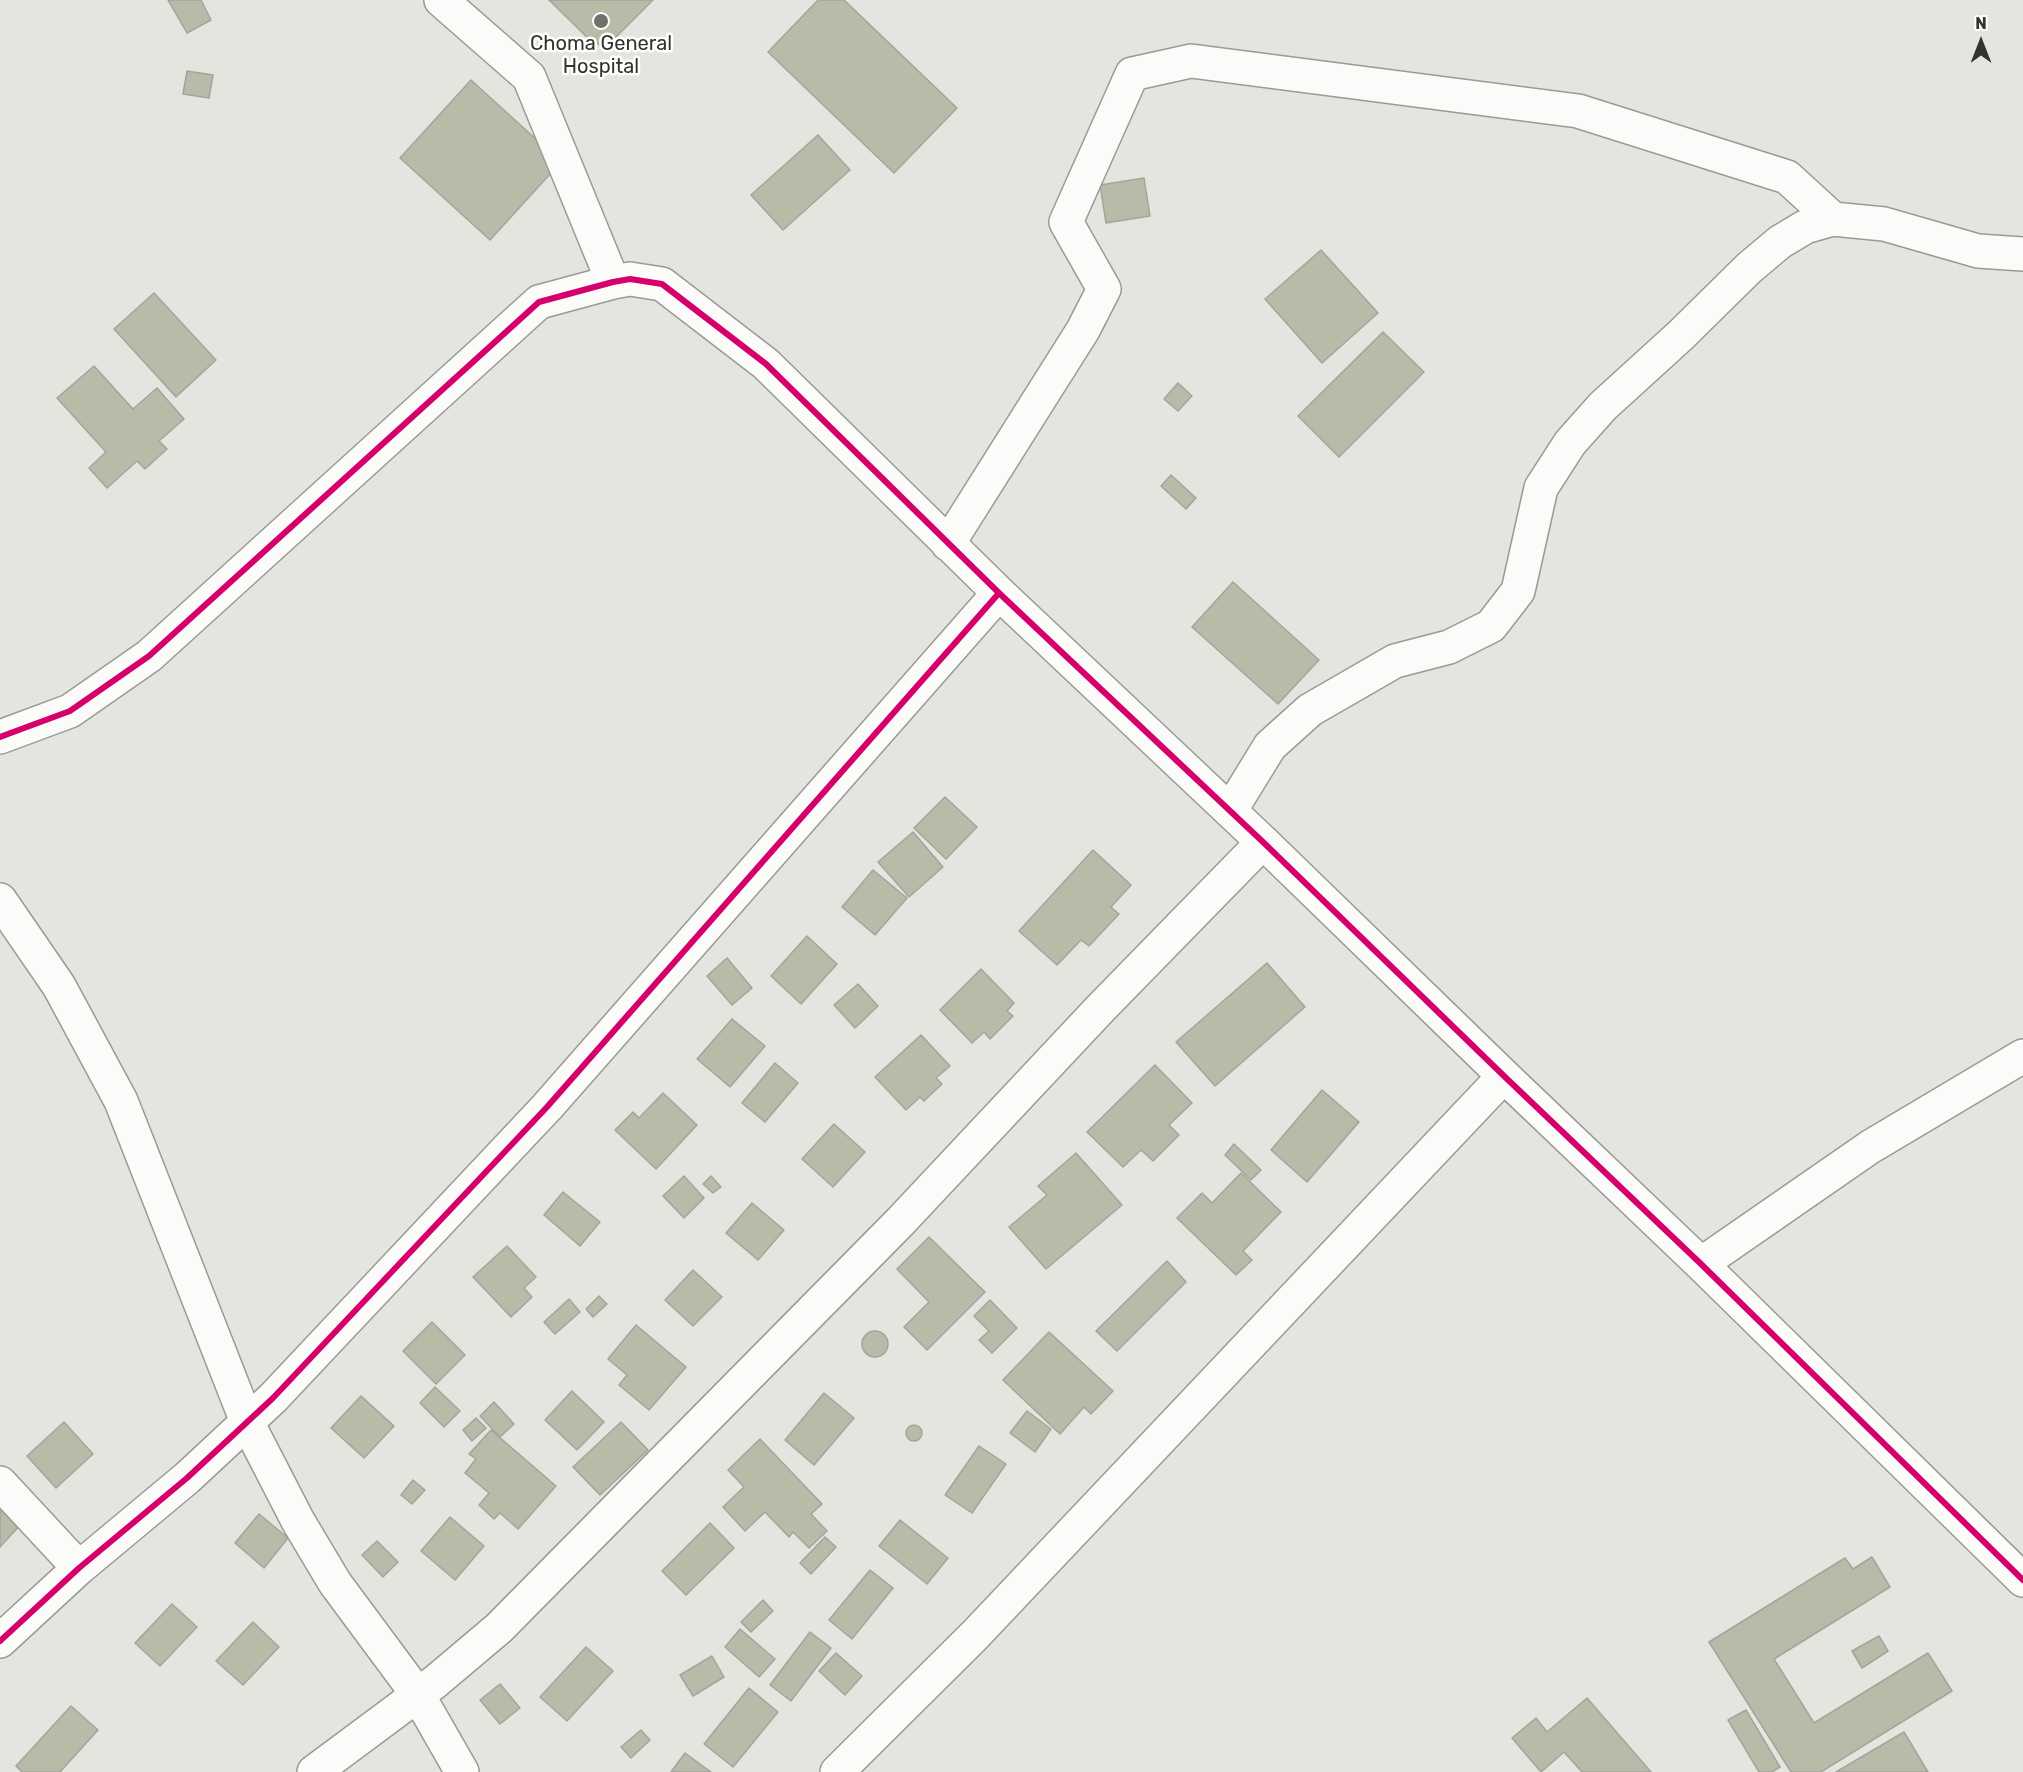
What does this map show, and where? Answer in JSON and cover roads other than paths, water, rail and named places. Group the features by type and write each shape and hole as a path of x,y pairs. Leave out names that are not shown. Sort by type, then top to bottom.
{"street":[{"path":"441,0 529,77 613,282"},
{"path":"948,543 1083,330 1104,289 1066,222 1132,74 1191,61 1578,111 1787,177 1833,219"},
{"path":"1230,811 1270,746 1311,710 1395,661 1449,647 1491,626 1518,591 1541,488 1570,443 1603,406 1749,268 1780,242 1805,227 1833,219 1884,224 1978,251 2023,254"},
{"path":"0,737 70,711 149,657 539,302 630,279 662,284 766,364 999,593 1263,842 1701,1264 2023,1580"},
{"path":"0,1641 79,1568 187,1478 273,1398 547,1107 999,593"},
{"path":"314,1772 418,1695 507,1620 900,1222 1099,1010 1263,842"},
{"path":"0,900 58,986 121,1101 248,1422 298,1521 335,1583 418,1695 462,1772"},
{"path":"1701,1264 1870,1147 2023,1056"},
{"path":"837,1772 975,1635 1504,1076"},
{"path":"0,1483 79,1568"}],"place":[{"name":"Choma General Hospital","path":"601,21"}]}
